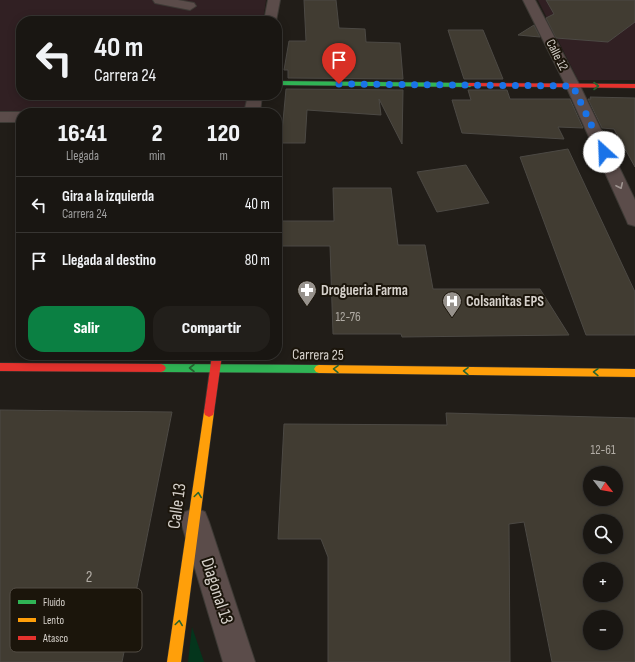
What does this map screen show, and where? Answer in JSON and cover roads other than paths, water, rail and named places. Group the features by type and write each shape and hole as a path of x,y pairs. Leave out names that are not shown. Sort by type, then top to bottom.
{"street":[{"path":"159,0 190,6"},
{"path":"271,16 274,0"},
{"name":"Calle 12","path":"529,0 573,86 635,219"},
{"path":"282,83 635,86"},
{"path":"0,117 16,117"},
{"name":"Calle 13","path":"174,662 216,360"},
{"name":"Carrera 25","path":"0,367 635,373"},
{"name":"Diagonal 13","path":"194,520 239,662"}],"place":[{"name":"Drogueria Farma","path":"307,307"},
{"name":"Colsanitas EPS","path":"452,318"}]}
